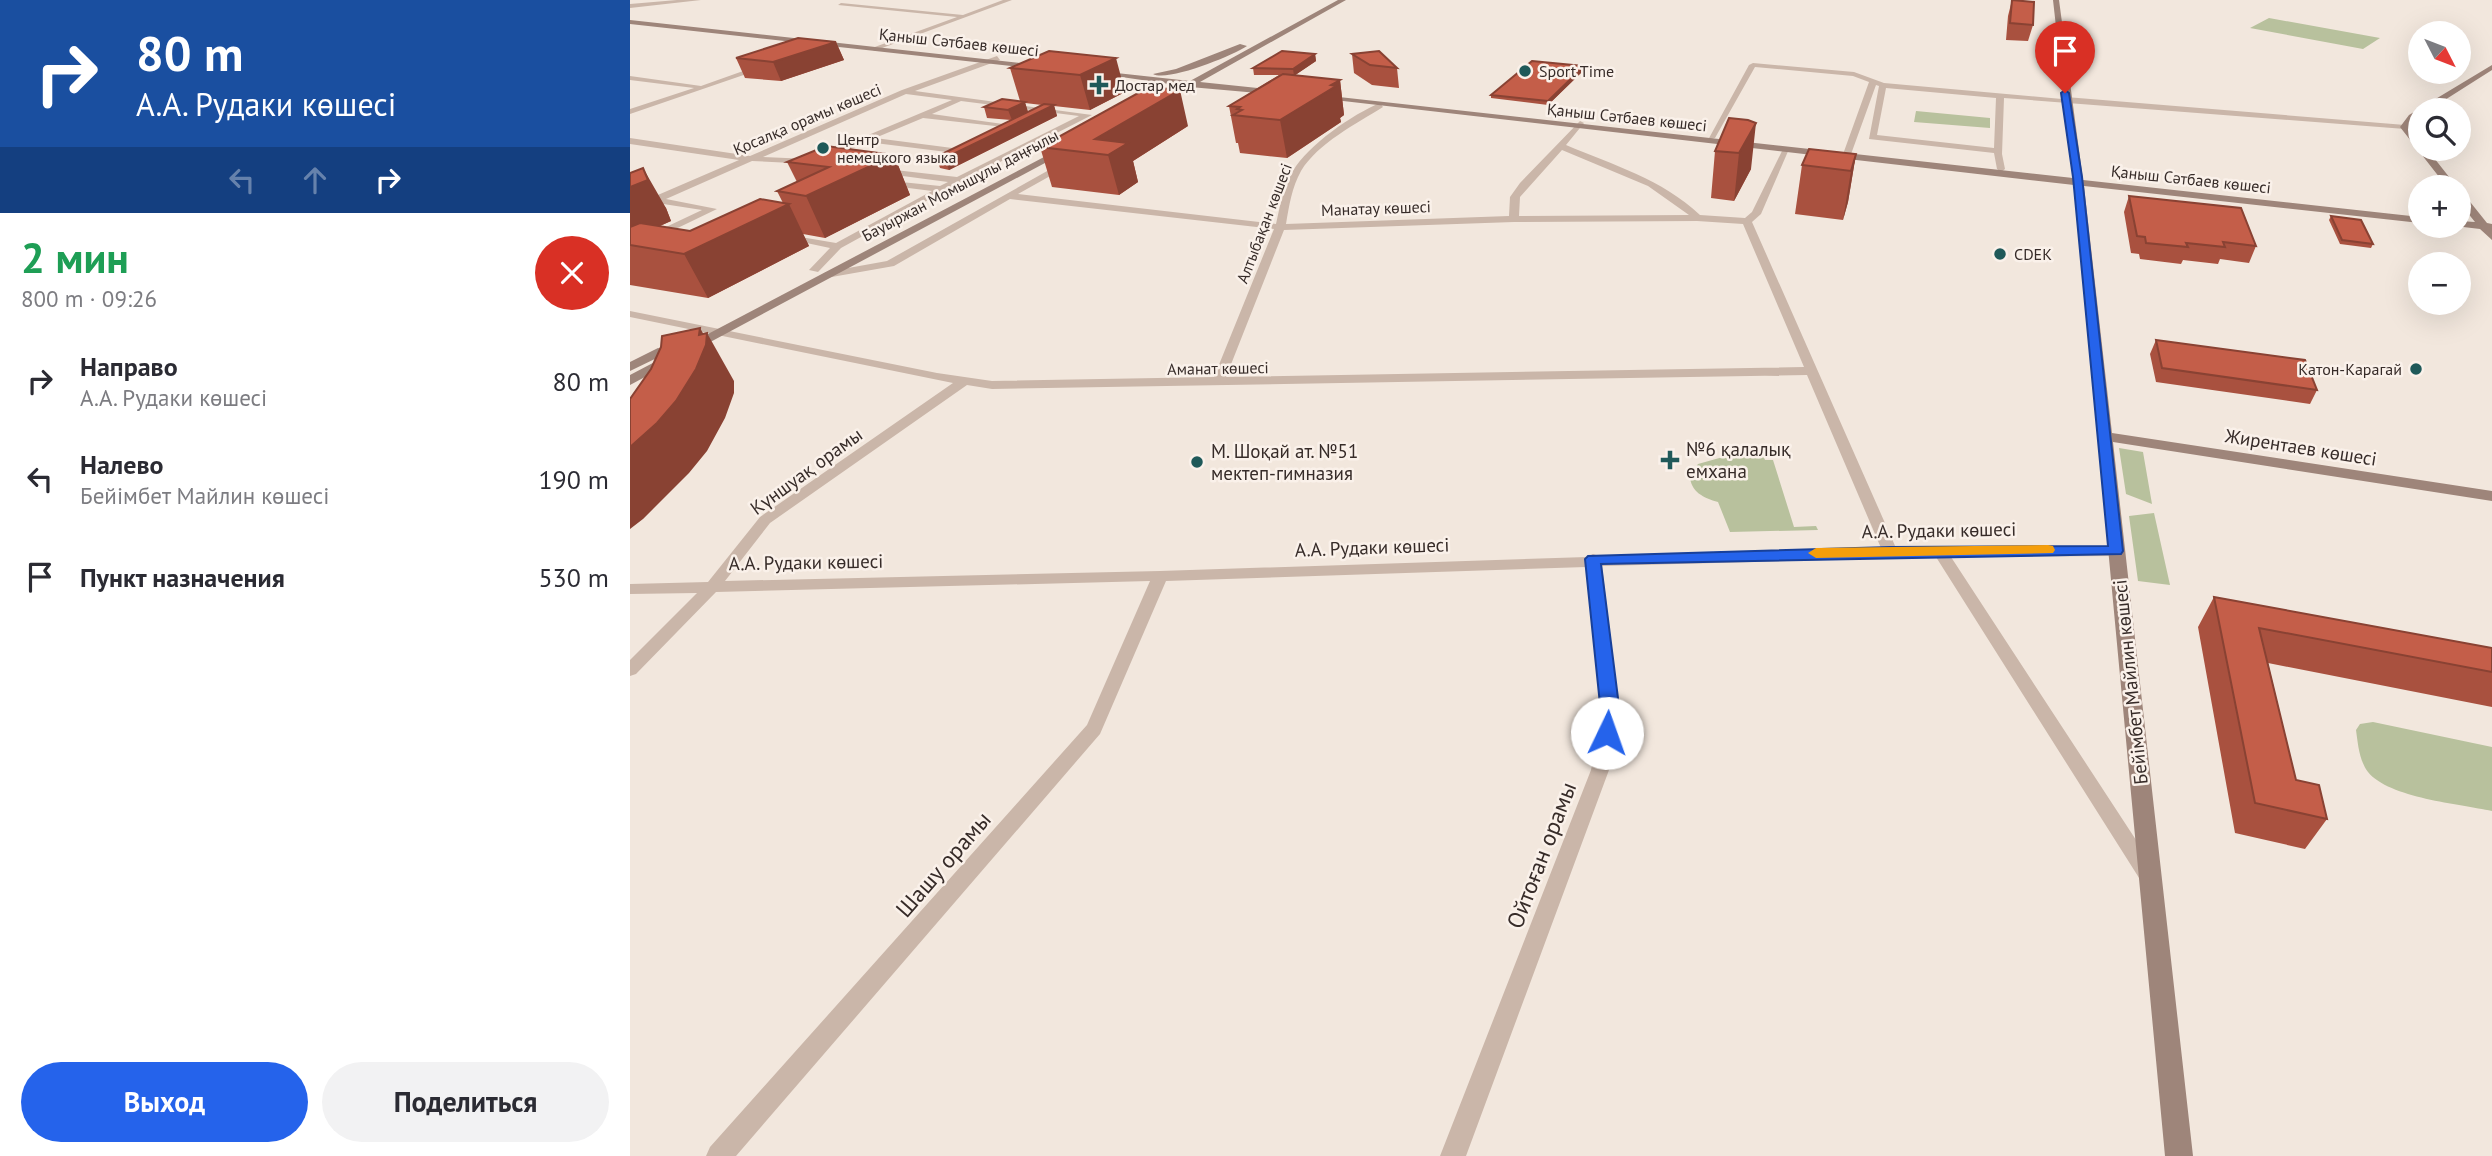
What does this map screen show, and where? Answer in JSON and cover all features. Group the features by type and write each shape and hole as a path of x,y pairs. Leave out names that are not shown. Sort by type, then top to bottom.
{"main road":[{"path":"1290,93 1185,83 1091,71 1131,74 1185,83 1243,46 1329,0"},
{"path":"1150,95 1185,83 1343,0"},
{"name":"Бейімбет Майлин көшесі","path":"2056,0 2078,180 2179,1156"},
{"name":"Қаныш Сәтбаев көшесі","path":"630,22 1051,66"},
{"path":"1131,74 1178,71 1243,46"},
{"path":"2443,98 2492,67"},
{"name":"Қаныш Сәтбаев көшесі","path":"2408,213 2078,180 2001,169 1847,155 1786,150 1578,125 1309,95 1380,105 1578,125 1710,138 1847,155 2408,219"},
{"name":"Бауыржан Момышұлы даңғылы","path":"630,367 1103,119"},
{"path":"2408,124 2405,127 2408,131"},
{"name":"Бауыржан Момышұлы даңғылы","path":"630,381 1071,147"},
{"path":"2431,161 2442,175"},
{"path":"2471,208 2486,224 2492,237"},
{"name":"Жирентаев көшесі","path":"2104,436 2492,496"}],"street":[{"path":"630,6 698,0"},
{"path":"878,48 1009,0"},
{"path":"841,5 966,16"},
{"path":"807,52 831,44"},
{"name":"Қосалқа орамы көшесі","path":"630,211 905,92 993,60"},
{"path":"630,112 767,65"},
{"path":"1710,138 1753,65 1854,74 1878,83 2000,96 2405,127"},
{"path":"630,78 703,87"},
{"path":"1878,83 1871,137 1998,151"},
{"path":"1847,155 1878,83"},
{"path":"814,270 837,246 958,180 1088,115 905,92"},
{"path":"2000,96 1998,151 2001,169"},
{"path":"810,162 959,100"},
{"name":"Алтыбақан көшесі","path":"1218,383 1280,227 1286,201 1300,166 1315,151 1380,105"},
{"path":"1035,116 1045,110"},
{"path":"923,116 1013,126"},
{"path":"992,137 1024,121"},
{"path":"1514,219 1515,197 1523,185 1578,125"},
{"path":"867,140 960,152"},
{"path":"630,141 747,159 836,165"},
{"path":"1036,141 1056,144"},
{"path":"1561,146 1603,162 1674,197 1697,218"},
{"path":"938,163 971,147"},
{"path":"1786,150 1756,214 1747,221 1890,552"},
{"path":"826,275 890,264 1070,161"},
{"path":"863,168 958,180"},
{"path":"916,174 927,168"},
{"path":"873,180 942,189"},
{"name":"Манатау көшесі","path":"1009,196 1209,221 1280,227 1514,219 1697,218 1747,221"},
{"path":"630,249 712,209 657,200"},
{"path":"787,228 775,234 837,246"},
{"path":"630,249 653,252"},
{"name":"Аманат көшесі","path":"630,314 963,382 1026,387 1813,371"},
{"name":"Күншуақ орамы","path":"630,670 714,585 765,520 963,382"},
{"name":"А.А. Рудаки көшесі","path":"630,589 1160,576 1593,559 2067,549 2116,551"},
{"path":"1941,553 2150,879"},
{"name":"Ойтоған орамы","path":"1453,1156 1600,770 1611,714 1593,559"},
{"name":"Шашу орамы","path":"719,1156 1094,729 1160,576"}],"green space":[{"path":"2269,18 2380,38 2363,49 2250,28"},
{"path":"1916,111 1990,118 1990,128 1914,122"},
{"path":"1737,446 1760,446 1765,460 1773,460 1794,527 1816,526 1818,530 1730,532 1718,502 1695,490 1690,475 1698,464 1723,457"},
{"path":"2119,448 2143,452 2152,504 2126,494"},
{"path":"2154,513 2170,585 2138,581 2129,516"},
{"path":"2373,722 2492,747 2492,811 2408,794 2378,781 2368,772 2363,762 2356,730 2360,724"}],"building":[{"path":"2012,0 2034,2 2033,25 2010,23"},
{"path":"798,38 836,42 773,62 736,58"},
{"path":"1049,51 1116,58 1080,75 1010,68"},
{"path":"1282,51 1315,54 1293,69 1253,68"},
{"path":"1379,51 1397,68 1370,65 1352,54"},
{"path":"1532,61 1584,66 1548,101 1491,95"},
{"path":"1283,74 1340,80 1331,85 1336,86 1280,120 1233,115 1242,110 1237,109 1240,107 1229,106"},
{"path":"1149,87 1180,90 1095,139 1128,143 1108,155 1040,147"},
{"path":"1002,99 1025,102 1008,110 984,107"},
{"path":"1044,104 1054,105 945,158 936,157"},
{"path":"1729,118 1756,123 1739,153 1715,151"},
{"path":"826,146 894,155 806,196 777,191 829,167 787,162"},
{"path":"1809,149 1856,154 1851,171 1802,165"},
{"path":"643,168 648,180 630,187 630,173"},
{"path":"2129,196 2241,208 2256,246 2223,242 2225,247 2146,243 2145,237 2137,236"},
{"path":"760,199 789,204 684,254 630,245 630,227 640,223 690,231"},
{"path":"2331,216 2361,220 2373,244 2342,240"},
{"path":"700,328 699,335 707,333 706,345 696,369 676,401 657,423 630,447 630,399 651,369 661,347 662,336"},
{"path":"2156,340 2305,360 2317,390 2162,368"},
{"path":"2214,597 2492,648 2492,672 2259,628 2296,780 2319,785 2327,819 2255,803"}],"slow traffic":[{"path":"1816,553 2048,550"}],"place":[{"name":"Sport Time","path":"1525,71"},
{"name":"Достар мед","path":"1099,85"},
{"name":"Центр немецкого языка","path":"823,148"},
{"name":"CDEK","path":"2000,254"},
{"name":"Катон-Карагай","path":"2416,369"},
{"name":"№6 қалалық емхана","path":"1670,460"},
{"name":"М. Шоқай ат. №51 мектеп-гимназия","path":"1197,462"}],"route":[{"path":"1607,733 1611,714 1593,559 2067,549 2116,551 2073,138 2065,93"}]}
